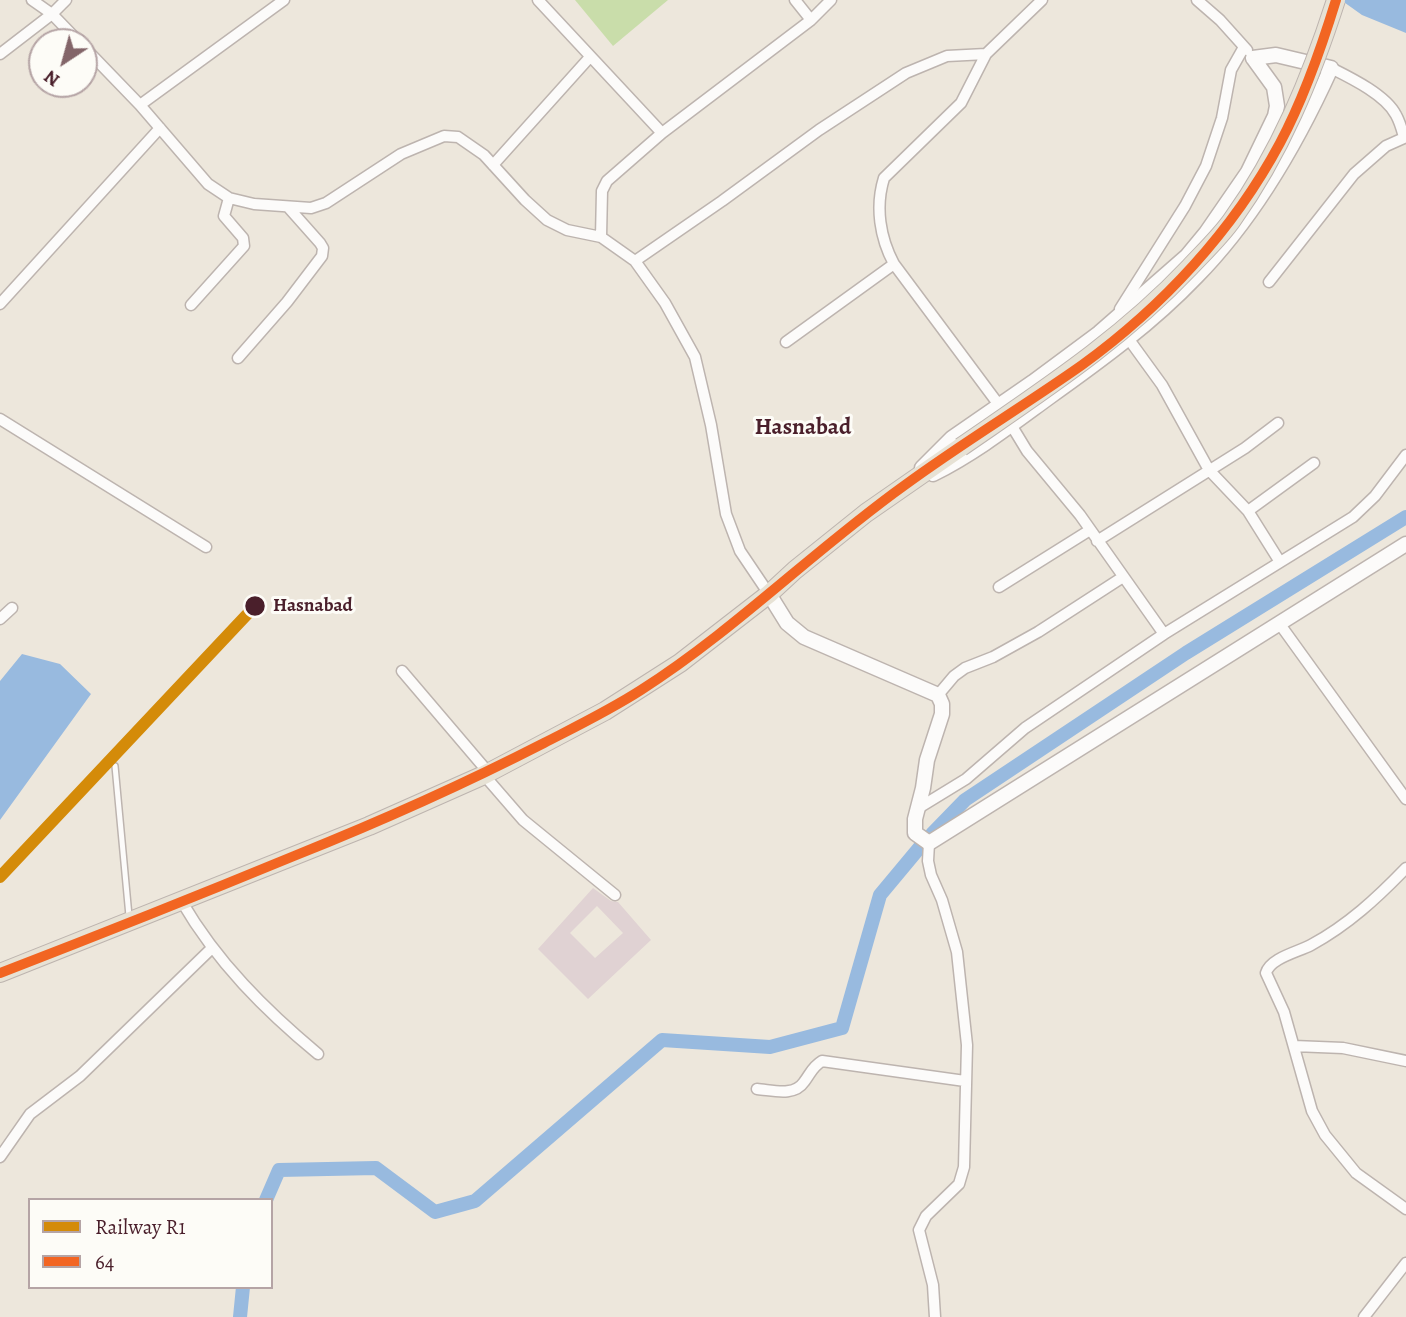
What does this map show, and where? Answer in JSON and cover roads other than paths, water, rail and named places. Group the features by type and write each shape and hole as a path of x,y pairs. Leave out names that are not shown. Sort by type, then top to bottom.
{"main road":[{"path":"0,973 369,826 486,773 642,689 769,594 821,549 909,482 1083,363 1156,302 1231,221 1281,142 1313,67 1336,0"}],"street":[{"path":"32,0 66,28"},
{"path":"0,54 66,0"},
{"path":"140,105 284,0"},
{"path":"538,0 662,134"},
{"path":"795,0 811,20"},
{"path":"601,237 601,191 607,181 662,134 811,20 831,0"},
{"path":"1042,0 986,54 961,103 884,178 879,193 881,231 885,247 894,264 999,405 1027,451 1060,488 1164,634"},
{"path":"909,482 953,438 1052,368 1187,256 1231,200 1248,172 1277,106 1274,87 1249,52 1220,20 1197,0"},
{"path":"1249,52 1276,55 1331,68 1361,84 1395,112 1405,137 1386,146 1354,174 1269,282"},
{"path":"1114,319 1185,206 1206,166 1219,129 1231,70 1249,52"},
{"path":"635,261 819,130 906,73 947,56 986,54"},
{"path":"493,165 590,57"},
{"path":"98,62 140,105 208,184 229,198 254,204 318,206 401,154 444,136 458,137 468,142 493,165 525,200 547,219 566,230 601,237 635,261 665,303 695,357 711,425 726,514 740,551 787,623 804,637 938,695 942,714 927,760 915,834 929,843"},
{"path":"909,482 927,477 960,460 1128,338 1177,295 1224,247 1279,168 1331,68"},
{"path":"0,304 160,128"},
{"path":"191,305 243,251 243,238 224,216 229,198"},
{"path":"238,358 287,302 322,256 320,243 288,207"},
{"path":"786,342 894,264"},
{"path":"1114,319 1162,385 1209,470 1248,511 1280,562"},
{"path":"0,419 206,547"},
{"path":"1097,541 1245,448 1278,423"},
{"path":"917,809 966,779 1025,729 1164,634 1353,517 1375,496 1406,455"},
{"path":"1248,511 1314,463"},
{"path":"999,587 1090,530"},
{"path":"929,843 1406,544"},
{"path":"938,695 954,676 965,668 993,657 1038,632 1123,577"},
{"path":"0,619 12,608"},
{"path":"1279,623 1406,799"},
{"path":"402,671 523,820 615,895"},
{"path":"929,843 930,875 942,900 957,952 967,1045 964,1167 959,1184 926,1216 919,1230 933,1285 935,1317"},
{"path":"1406,868 1371,905 1313,944 1268,966 1267,978 1284,1012 1312,1111 1325,1135 1356,1173 1406,1209"},
{"path":"182,902 212,948 268,1011 318,1054"},
{"path":"0,1157 30,1114 80,1076 212,948"},
{"path":"1294,1046 1343,1048 1406,1061"},
{"path":"757,1089 795,1090 803,1084 812,1067 822,1061 965,1081"},
{"path":"1364,1317 1406,1264"}],"lane":[{"path":"116,766 130,923"}],"water":[{"path":"1341,0 1406,0 1406,33 1362,15"},
{"path":"22,654 60,664 91,694 0,820 0,681"}],"waterway":[{"path":"932,834 965,800 1186,653 1406,517"},
{"path":"267,1198 279,1170 376,1168 435,1212 475,1201 662,1040 770,1047 842,1028 880,895 920,847"},
{"path":"240,1317 243,1289"}],"rail line":[{"name":"R1","path":"0,877 255,606"}],"place":[{"name":"Hasnabad","path":"255,606"}],"district":[{"name":"Hasnabad","path":"803,428"}]}
